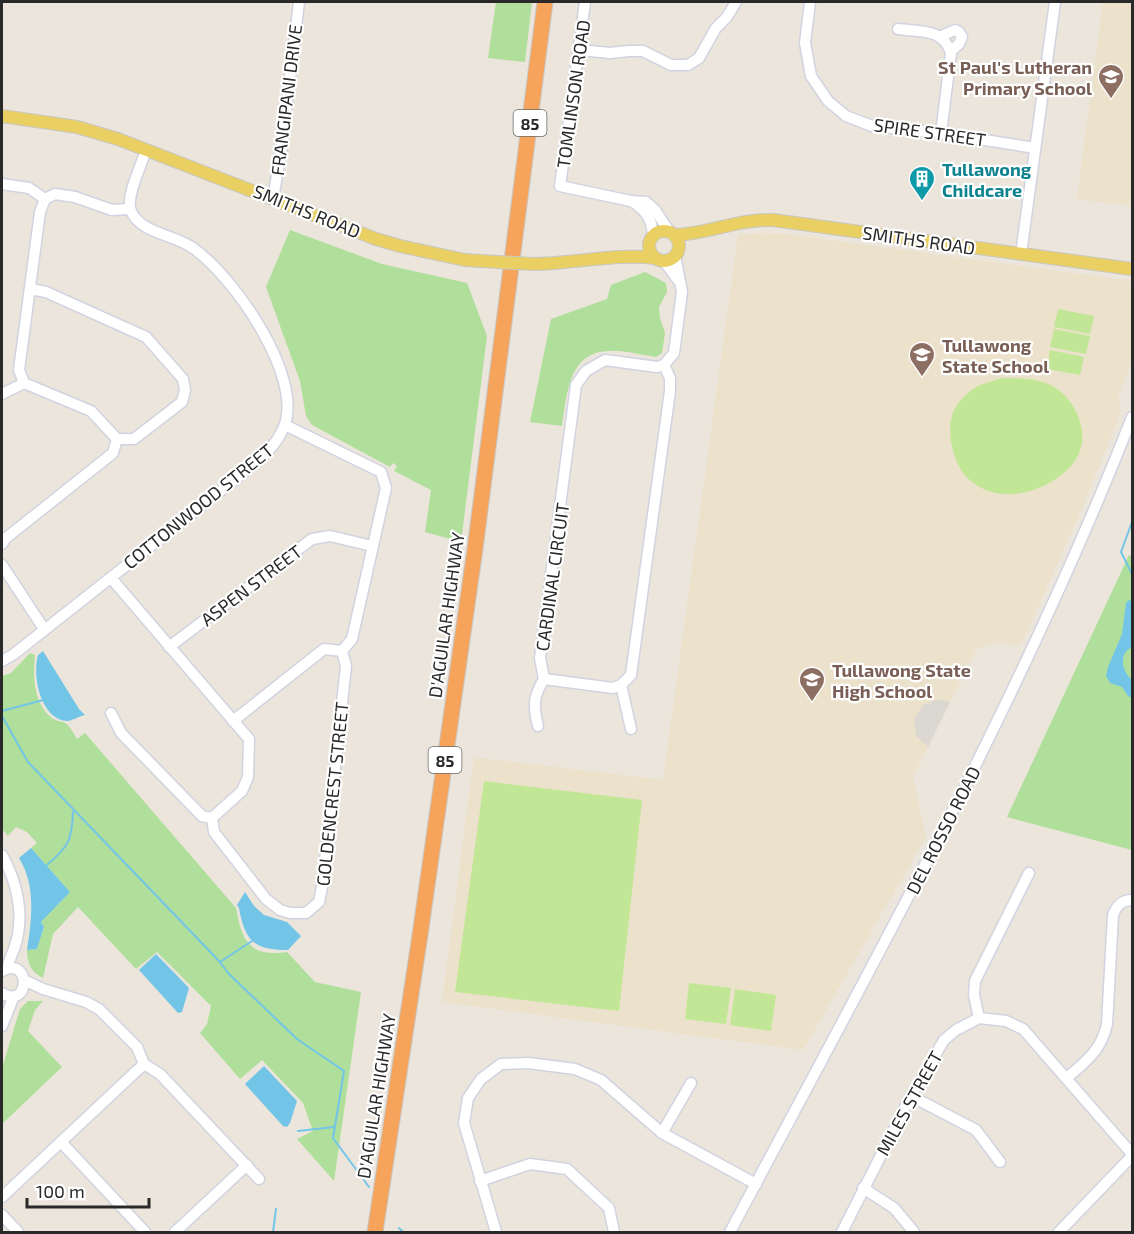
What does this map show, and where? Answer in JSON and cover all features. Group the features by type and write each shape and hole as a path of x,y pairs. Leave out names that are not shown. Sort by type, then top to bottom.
{"highway":[{"name":"D'AGUILAR HIGHWAY","path":"375,1233 476,549 545,2"}],"main road":[{"name":"SMITHS ROAD","path":"2,116 77,127 146,150 348,229 431,254 465,260 533,264 570,263 619,256 668,257 706,231"},
{"name":"SMITHS ROAD","path":"673,235 706,231 741,221 773,220 1132,269"},
{"path":"662,231 673,235 678,243 668,257 649,250 652,238 662,231"},
{"name":"SMITHS ROAD","path":"619,256 639,248 652,238"}],"street":[{"name":"FRANGIPANI DRIVE","path":"273,198 281,153 299,2"},
{"name":"TOMLINSON ROAD","path":"585,2 560,186 631,201 639,200 650,205 673,235"},
{"path":"580,50 610,53 643,51 671,64 688,65 699,58 716,28 727,17 736,2"},
{"name":"SPIRE STREET","path":"810,2 805,43 811,76 828,101 846,116 872,126 941,133 1035,148"},
{"path":"1021,254 1055,2"},
{"path":"898,29 941,36 951,51 941,133"},
{"path":"30,289 46,292 146,337 183,379 185,390 182,402 134,439 117,439 91,411 24,382 19,370 40,212 45,200 55,194 75,197 112,210 129,208 130,196 146,150"},
{"path":"2,184 29,188 45,200"},
{"path":"631,201 646,211 652,225 652,238"},
{"name":"COTTONWOOD STREET","path":"2,661 14,654 242,474 274,446 285,425 288,406 286,387 263,331 242,300 210,261 190,246 146,227 136,220 129,208"},
{"path":"631,729 621,686 631,675 668,403 670,378 664,365 674,353 681,300 680,282 668,257"},
{"name":"CARDINAL CIRCUIT","path":"621,686 613,688 544,679 540,658 576,385 586,371 605,360 657,367 664,365"},
{"path":"2,394 24,382"},
{"name":"DEL ROSSO ROAD","path":"730,1233 915,887 977,763 1096,508 1132,417"},
{"path":"233,721 324,649 342,651 352,639 386,488 381,472 285,425"},
{"path":"2,544 6,538 113,453 117,439"},
{"name":"ASPEN STREET","path":"169,647 312,538 330,536 372,546"},
{"path":"2,565 24,602 44,629"},
{"path":"111,578 249,739 248,777 242,791 212,819 202,816 121,733 111,713"},
{"name":"GOLDENCREST STREET","path":"212,819 213,832 272,905 290,913 306,913 319,903 346,666 342,651"},
{"path":"538,726 534,709 537,691 544,679"},
{"path":"2,855 17,892 19,917 15,947 8,961 9,986 2,1023"},
{"path":"1029,873 975,981 974,995 979,1018 1006,1021 1023,1029 1132,1155 1059,1233"},
{"path":"1067,1078 1093,1055 1103,1039 1107,1023 1113,915 1124,900 1132,900"},
{"path":"9,986 36,991 43,989 86,1002 99,1009 137,1047 144,1064 160,1074 259,1179"},
{"name":"MILES STREET","path":"842,1233 911,1096 944,1040 956,1030 979,1018"},
{"path":"496,1233 464,1123 468,1098 480,1079 501,1064 528,1063 576,1069 601,1080 662,1132 756,1184"},
{"path":"2,1197 144,1064"},
{"path":"662,1132 691,1083"},
{"path":"911,1096 976,1130 1000,1162"},
{"path":"61,1142 146,1233"},
{"path":"480,1181 530,1164 567,1169 609,1208 615,1233"},
{"path":"175,1233 247,1166"},
{"path":"863,1188 894,1208 914,1233"},
{"path":"2,1215 18,1233"}],"shaded area":[{"name":"St Paul's Lutheran Primary School","path":"1103,2 1132,2 1132,206 1077,199"},
{"name":"Tullawong State High School","path":"786,234 1132,281 1132,360 1118,397 1121,412 1081,511 1022,643 1012,646 1001,641 976,650 913,777 926,837 803,1050 442,1002 474,757 663,780 738,235"},
{"path":"939,699 950,702 928,747 916,736 914,719 923,705"}],"green space":[{"path":"496,2 532,2 525,62 488,58"},
{"path":"290,230 382,264 467,283 487,336 461,542 425,532 431,490 394,471 397,466 393,463 390,467 312,425 306,416 300,381 266,287"},
{"path":"645,272 666,283 667,292 659,307 665,333 662,353 656,357 621,351 595,353 577,367 572,377 562,426 530,422 551,319 607,299 611,285"},
{"path":"1058,309 1094,316 1090,334 1054,327"},
{"path":"1054,329 1090,336 1086,354 1050,347"},
{"path":"1050,350 1084,357 1080,375 1047,369"},
{"path":"1002,378 1037,380 1056,388 1072,405 1081,425 1081,447 1070,467 1049,483 1023,493 995,493 971,481 965,476 954,454 950,434 952,416 960,401 976,387"},
{"path":"1129,555 1132,556 1132,850 1007,817"},
{"path":"30,653 35,655 36,689 46,712 53,719 67,724 77,739 85,733 236,908 241,930 250,945 264,952 287,952 315,982 361,992 334,1181 297,1139 313,1131 303,1103 262,1060 240,1079 200,1033 207,1024 211,1006 157,952 136,969 78,907 53,934 43,978 31,967 27,950 37,949 44,927 41,922 70,892 31,848 37,843 27,832 16,827 8,836 2,829 2,676 11,673"},
{"path":"484,781 642,800 619,1011 455,992"},
{"path":"689,983 731,988 726,1024 685,1019"},
{"path":"735,989 776,995 771,1031 730,1025"},
{"path":"28,1001 43,1001 35,1010 28,1031 62,1067 2,1124 2,1068 20,1009"}],"water":[{"path":"1129,600 1132,601 1132,647 1125,654 1123,663 1132,680 1132,698 1122,687 1110,683 1106,676 1122,634 1126,603"},
{"path":"43,651 85,715 67,721 50,713 44,705 36,673 38,655"},
{"path":"31,848 70,892 41,922 44,927 37,949 27,950 31,915 30,891 19,858"},
{"path":"245,892 254,906 264,915 287,922 301,936 288,950 267,948 248,936 237,905"},
{"path":"156,954 189,988 182,1012 178,1013 139,970"},
{"path":"264,1066 297,1101 287,1127 283,1126 245,1084"}],"waterway":[{"path":"1132,522 1121,552 1132,574"},
{"path":"2,711 43,700"},
{"path":"2,716 28,762 228,973 297,1039 344,1071 333,1138 369,1187"},
{"path":"47,865 68,843 73,812"},
{"path":"220,962 252,941"},
{"path":"298,1131 334,1127"},
{"path":"273,1232 276,1209"},
{"path":"399,1228 403,1232"}],"place":[{"name":"St Paul's Lutheran Primary School","path":"1111,100"},
{"name":"Tullawong Childcare","path":"922,202"},
{"name":"Tullawong State School","path":"922,378"},
{"name":"Tullawong State High School","path":"812,703"}]}
